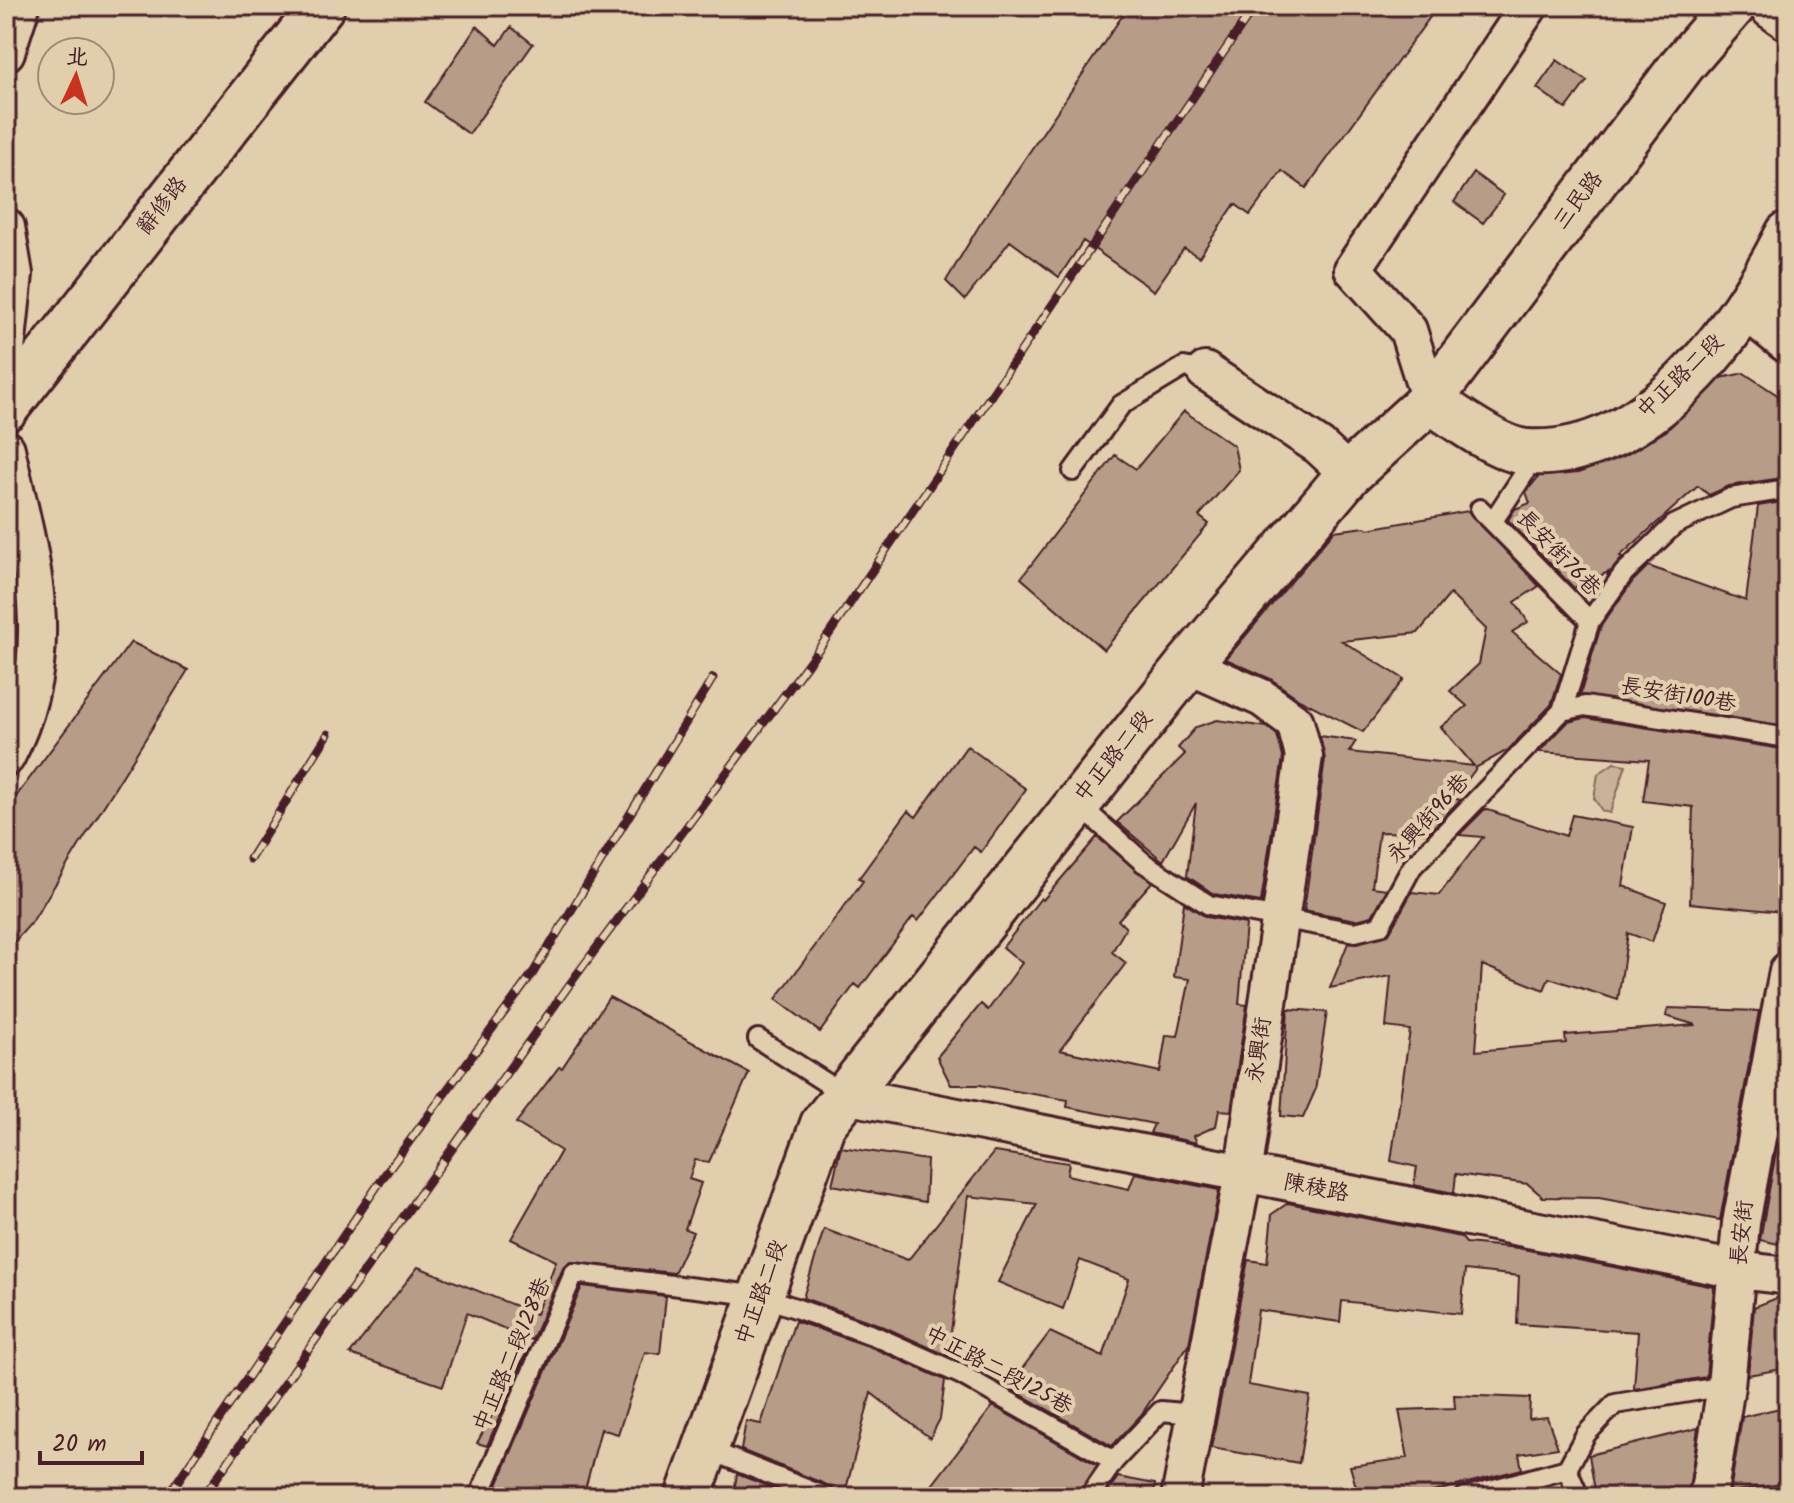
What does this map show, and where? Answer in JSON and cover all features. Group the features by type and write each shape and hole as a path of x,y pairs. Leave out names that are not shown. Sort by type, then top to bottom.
{"street":[{"path":"6,52 21,6"},
{"name":"辭修路","path":"6,408 322,6"},
{"path":"1524,452 1474,430 1430,400 1408,330 1353,269 1529,6"},
{"name":"三民路","path":"1430,400 1683,64 1733,6"},
{"path":"1772,6 1788,17"},
{"path":"6,227 14,274 6,350"},
{"name":"中正路二段","path":"1524,452 1594,444 1649,416 1721,342 1765,278 1788,234"},
{"path":"1746,306 1788,340"},
{"path":"1205,371 1319,446 1349,474"},
{"name":"中正路二段","path":"688,1497 823,1124 1188,665 1349,474 1430,400"},
{"path":"6,449 32,564 40,646 21,671 31,700 6,757"},
{"name":"永興街","path":"1180,1497 1243,1175 1304,756 1295,722 1262,698 1188,665"},
{"name":"長安街","path":"1708,1497 1726,1386 1741,1223 1788,971"},
{"name":"陳稜路","path":"845,1095 1243,1175 1738,1270 1788,1276"}],"lane":[{"path":"1073,471 1121,405 1184,367 1205,371"},
{"name":"長安街76巷","path":"1524,452 1524,474 1486,515 1590,621"},
{"name":"長安街76巷","path":"1562,711 1590,621 1624,573 1674,525 1731,498 1788,489"},
{"name":"長安街100巷","path":"1562,711 1585,706 1788,738"},
{"name":"永興街96巷","path":"1077,803 1144,863 1209,905 1355,932 1380,926 1412,867 1562,711"},
{"path":"758,1039 845,1095"},
{"name":"中正路二段128巷","path":"479,1497 574,1273 761,1296"},
{"name":"中正路二段125巷","path":"761,1296 875,1336 960,1374 1114,1461"},
{"path":"1465,1497 1567,1469 1586,1434 1615,1404 1726,1386"},
{"path":"1089,1497 1114,1461 1161,1411 1194,1414"},
{"path":"704,1448 826,1497"},
{"path":"1567,1469 1579,1497"}],"shaded area":[{"path":"1614,763 1626,765 1610,813 1602,811 1594,798 1598,774"}],"building":[{"path":"1129,6 1438,6 1306,188 1282,171 1250,215 1235,204 1199,257 1184,248 1154,291 1083,241 1059,277 1010,241 965,300 946,281 979,226"},
{"path":"477,26 498,45 511,27 533,44 469,134 425,102"},
{"path":"1557,60 1587,81 1566,109 1537,88"},
{"path":"1474,173 1504,195 1483,223 1454,202"},
{"path":"1744,373 1788,402 1788,477 1729,486 1709,495 1698,486 1620,556 1623,557 1607,576 1608,572 1574,588 1508,520 1515,509 1530,503 1526,492 1539,476 1578,473 1624,456 1666,431 1721,378"},
{"path":"1184,411 1234,446 1239,470 1199,516 1209,524 1104,650 1021,578 1115,455 1136,469"},
{"path":"1788,501 1788,726 1580,695 1601,626 1633,581 1648,566 1746,601 1758,506"},
{"path":"1468,511 1539,586 1515,602 1528,622 1512,632 1561,674 1551,705 1508,750 1477,767 1454,798 1460,800 1428,833 1379,832 1372,887 1387,889 1372,916 1356,920 1304,910 1325,759 1320,736 1356,741 1349,752 1474,766 1441,727 1467,706 1450,691 1479,664 1486,629 1450,594 1418,633 1342,641 1404,679 1363,732 1299,699 1271,679 1226,659 1334,531 1368,529"},
{"path":"131,642 188,670 32,922 6,951 6,810"},
{"path":"1585,718 1788,750 1788,875 1782,912 1690,903 1693,807 1643,801 1649,760 1539,752 1568,722"},
{"path":"1217,720 1267,727 1277,735 1283,757 1261,902 1214,894 1187,876 1196,803 1163,861 1117,822 1185,754 1178,748 1196,727"},
{"path":"967,746 1026,789 981,852 974,847 918,921 913,917 860,988 855,984 820,1032 776,999 863,881 859,878 908,811 916,817"},
{"path":"1485,809 1566,836 1572,815 1633,827 1623,886 1666,902 1652,942 1628,933 1618,1000 1549,978 1544,990 1482,965 1476,1051 1566,1043 1565,1035 1696,1025 1666,1016 1668,1008 1759,1011 1720,1220 1599,1198 1543,1197 1528,1184 1456,1174 1454,1193 1414,1185 1417,1167 1391,1161 1410,1030 1386,1027 1391,976 1330,988 1348,943 1388,935 1412,892 1439,895 1483,837 1459,835"},
{"path":"1097,837 1152,882 1118,920 1126,928 1112,952 1126,963 1060,1050 1160,1072 1166,1035 1178,1036 1190,979 1174,977 1184,903 1206,917 1246,924 1239,1004 1247,1005 1231,1111 1219,1110 1216,1126 1194,1136 1197,1143 1150,1133 1154,1124 1067,1107 1068,1100 980,1085 951,1085 937,1057 981,1004 988,1010 1022,963 1003,947 1041,898 1043,900"},
{"path":"609,997 749,1073 709,1162 695,1160 689,1179 701,1183 685,1229 693,1232 674,1273 569,1262 563,1268 532,1340 467,1313 443,1386 350,1354 418,1267 536,1314 556,1261 511,1239 561,1151 516,1123 559,1067 562,1068"},
{"path":"1288,1009 1327,1012 1315,1091 1303,1118 1281,1116"},
{"path":"1788,1086 1788,1246 1760,1240"},
{"path":"841,1147 927,1160 925,1202 832,1185"},
{"path":"994,1152 1069,1163 1067,1175 1129,1189 1135,1173 1219,1190 1189,1344 1141,1415 1112,1446 1008,1387 1050,1332 1103,1357 1129,1279 1080,1260 1063,1309 998,1282 1037,1204 968,1196 948,1356 880,1325 803,1298 824,1229 908,1260"},
{"path":"1288,1203 1461,1237 1466,1243 1518,1248 1714,1287 1706,1377 1634,1389 1638,1332 1517,1324 1519,1276 1465,1270 1461,1314 1342,1301 1340,1322 1258,1310 1248,1385 1310,1396 1299,1463 1211,1448 1248,1260 1267,1263 1272,1214"},
{"path":"582,1286 666,1296 660,1354 645,1352 618,1434 601,1429 583,1497 492,1497"},
{"path":"1782,1296 1788,1297 1788,1368 1748,1375 1754,1307"},
{"path":"795,1321 871,1347 945,1380 940,1419 930,1438 871,1393 844,1497 838,1497 830,1486 741,1450 746,1421 761,1424"},
{"path":"529,1348 487,1446 477,1443"},
{"path":"1454,1395 1530,1398 1529,1419 1547,1417 1558,1448 1519,1454 1522,1469 1413,1497 1359,1497 1350,1466 1408,1458 1399,1410 1455,1408"},
{"path":"993,1406 1097,1465 1077,1497 923,1497"},
{"path":"1788,1406 1788,1483 1730,1492 1742,1417"},
{"path":"1698,1428 1688,1497 1596,1497 1589,1455"},
{"path":"737,1474 794,1497 733,1497"},
{"path":"1118,1477 1155,1484 1154,1497 1104,1497"}],"railway":[{"path":"203,1497 575,977 823,643 1255,6"},
{"path":"167,1497 384,1176 533,973 713,678"},
{"path":"250,859 328,734"}]}
